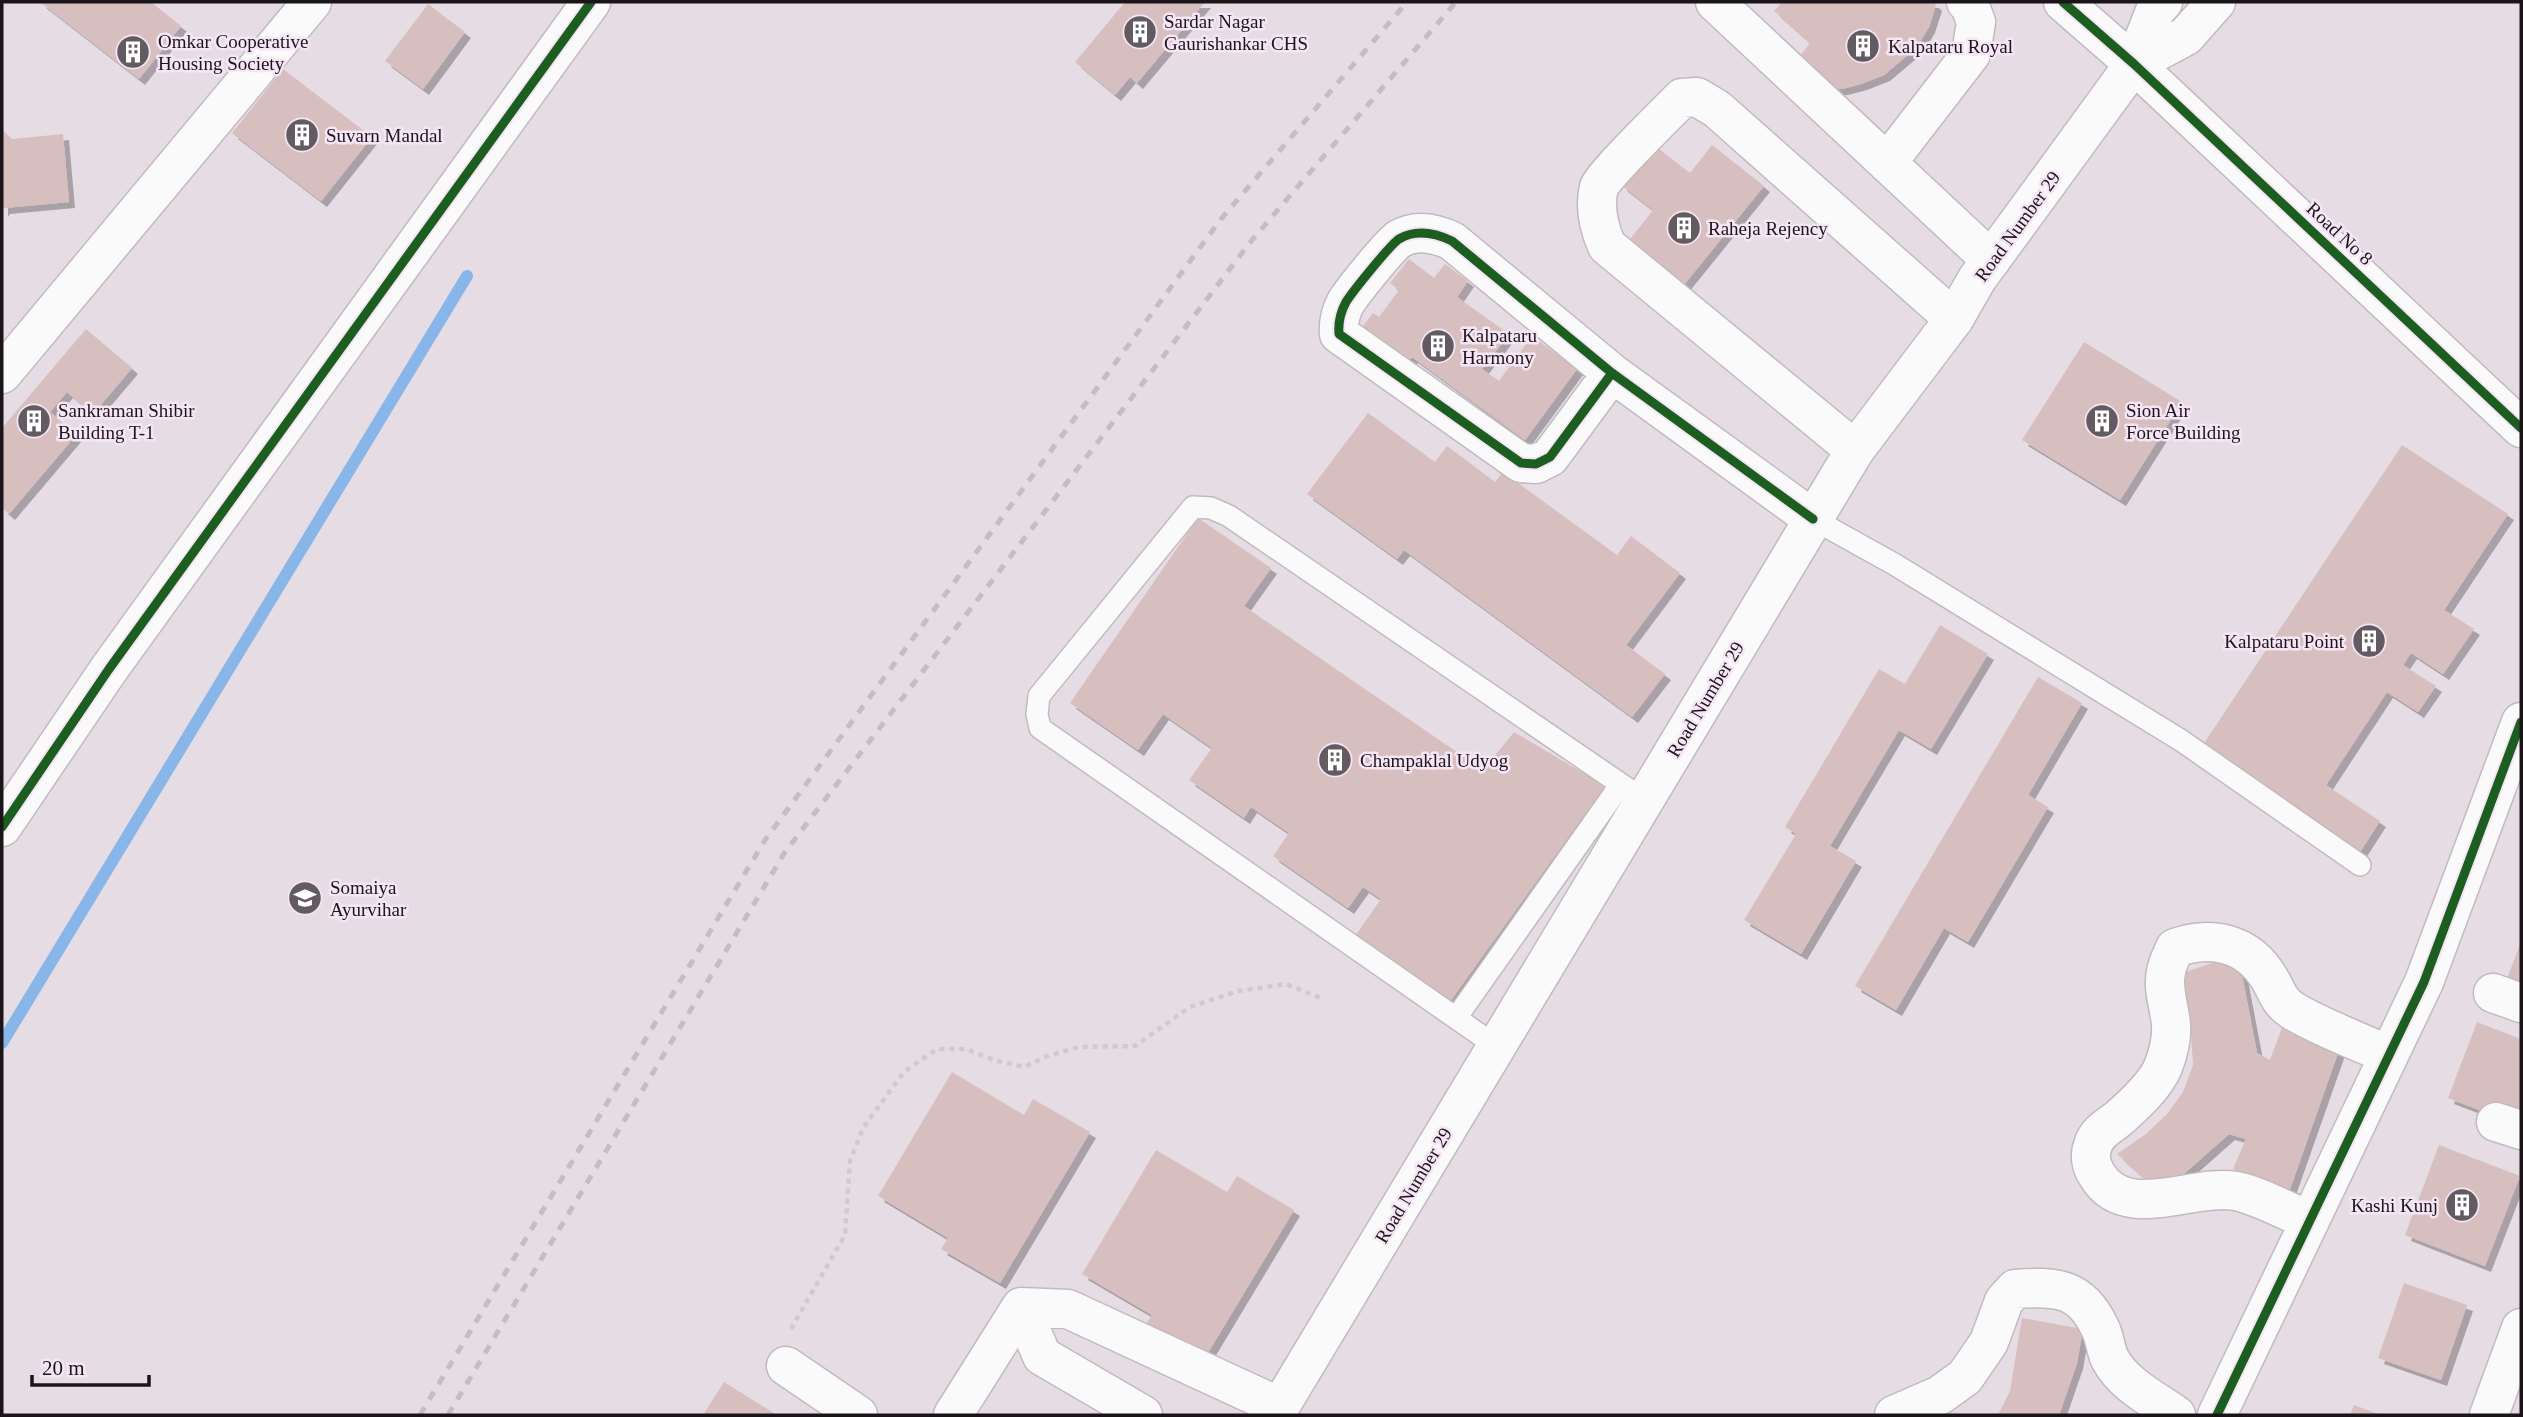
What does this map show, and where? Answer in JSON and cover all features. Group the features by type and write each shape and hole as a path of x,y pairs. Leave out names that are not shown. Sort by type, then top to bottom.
{"street":[{"path":"2,374 312,2"},
{"path":"2,827 109,669 591,2"},
{"path":"1715,2 1991,260"},
{"path":"1887,163 1971,54 1976,22 1966,2"},
{"name":"Road No 8","path":"2063,2 2134,64 2521,428"},
{"name":"Road Number 29","path":"1277,1411 1496,1046 1633,792 1813,519 1855,450 1954,318 1991,260 2134,64 2155,11 2163,2"},
{"path":"2134,64 2186,36 2217,2"},
{"path":"1855,450 1607,246 1597,207 1600,184 1682,98 1697,97 1717,109 1954,318"},
{"path":"1612,373 1550,457 1536,464 1521,463 1339,334 1338,321 1346,303 1397,240 1416,233 1436,234 1451,241 1612,373 1813,519"},
{"path":"2217,1415 2424,982 2521,722"},
{"path":"2310,1221 2238,1191 2219,1190 2153,1200 2138,1199 2115,1193 2101,1182 2093,1168 2092,1146 2099,1133 2118,1119 2162,1070 2168,1052 2171,1027 2165,992 2166,972 2175,948 2192,942 2232,944 2251,957 2269,977 2280,1002 2296,1013 2389,1055"},
{"path":"1894,1415 1940,1395 1965,1377 1989,1342 2004,1301 2015,1289 2040,1287 2059,1289 2080,1298 2092,1311 2110,1358 2124,1378 2176,1415"},
{"path":"1021,1307 1068,1309 1277,1411"},
{"path":"953,1415 1021,1307"},
{"path":"1021,1307 1042,1356 1143,1415"},
{"path":"2489,1415 2517,1351"},
{"path":"786,1366 858,1415"}],"lane":[{"path":"1456,1018 1633,792 1229,516 1211,508 1193,506 1039,696 1037,714 1040,727 1496,1046"},
{"path":"1813,519 1894,564 2182,741 2360,865"}],"path":[{"path":"786,1366 783,1344 845,1235 850,1161 863,1128 904,1072 937,1049 966,1049 994,1060 1024,1067 1047,1056 1079,1047 1135,1046 1190,1007 1238,991 1286,984 1321,998"}],"building":[{"name":"Omkar Cooperative Housing Society","path":"40,2 151,2 181,26 139,79"},
{"name":"Sardar Nagar Gaurishankar CHS","path":"1125,2 1205,2 1137,83 1130,77 1115,95 1075,62"},
{"name":"Kalpataru Royal","path":"1782,2 1933,2 1936,5 1929,27 1916,48 1884,75 1842,89 1828,89 1794,64 1810,43 1774,11"},
{"path":"428,4 465,32 423,89 385,61"},
{"name":"Suvarn Mandal","path":"283,69 372,137 321,201 232,133"},
{"path":"2,130 12,139 63,134 69,202 4,208 2,211"},
{"name":"Raheja Rejency","path":"1654,145 1690,173 1712,145 1764,186 1679,291 1624,247 1653,210 1621,185"},
{"name":"Kalpataru Harmony","path":"1409,259 1434,278 1445,264 1468,281 1457,297 1509,334 1482,369 1499,381 1532,336 1577,369 1525,440 1412,357 1404,367 1358,333 1373,313 1379,317 1399,290 1390,283"},
{"name":"Sankraman Shibir Building T-1","path":"86,329 132,368 93,414 67,392 50,412 76,435 9,514 2,508 2,428"},
{"name":"Sion Air Force Building","path":"2084,342 2182,402 2120,500 2022,440"},
{"path":"1368,413 1435,462 1447,446 1495,482 1503,472 1617,555 1631,536 1680,573 1626,645 1665,674 1632,717 1404,550 1397,559 1307,494"},
{"name":"Kalpataru Point","path":"2402,445 2508,514 2444,610 2474,629 2443,674 2411,653 2403,665 2436,686 2418,712 2387,692 2326,785 2380,821 2358,855 2199,751"},
{"name":"Champaklal Udyog","path":"1198,518 1271,568 1244,606 1483,770 1514,732 1605,786 1451,1000 1353,939 1381,899 1363,887 1348,908 1273,856 1289,833 1251,807 1244,818 1189,780 1212,748 1163,714 1138,750 1070,703"},
{"path":"1940,625 1988,654 1931,749 1899,730 1830,846 1856,861 1801,954 1744,920 1796,834 1785,827 1879,669 1905,684"},
{"path":"2038,677 2082,703 2028,795 2048,807 1968,942 1944,928 1896,1010 1855,986"},
{"path":"2521,942 2521,996 2503,989"},
{"path":"2238,954 2257,1053 2270,1060 2284,1022 2340,1047 2289,1192 2233,1169 2246,1139 2229,1134 2161,1194 2117,1154 2146,1134 2167,1114 2183,1092 2193,1065 2191,1033 2177,975"},
{"path":"2477,1022 2521,1039 2521,1126 2448,1098"},
{"path":"952,1072 1024,1115 1033,1099 1090,1132 1000,1283 941,1249 948,1238 878,1196"},
{"name":"Kashi Kunj","path":"2439,1145 2520,1176 2485,1266 2405,1235"},
{"path":"1156,1150 1227,1192 1237,1176 1294,1210 1203,1361 1145,1326 1152,1315 1082,1274"},
{"path":"2404,1283 2467,1305 2441,1380 2378,1358"},
{"path":"2022,1318 2083,1329 2077,1363 2059,1415 1998,1415 2010,1391"},
{"path":"724,1382 777,1415 703,1415"},
{"path":"2354,1405 2381,1415 2350,1415"}],"waterway":[{"path":"2,1043 467,276"}],"railway":[{"path":"420,1415 765,840 1221,219 1407,2"},
{"path":"448,1415 785,852 1252,240 1456,2"}],"cycle path":[{"path":"2,827 109,669 591,2"},
{"path":"2063,2 2134,64 2521,428"},
{"path":"1612,373 1550,457 1536,464 1521,463 1339,334 1340,318 1350,296 1399,239 1419,233 1446,238 1612,373 1813,519"},
{"path":"2217,1415 2424,982 2521,722"}],"place":[{"name":"Sardar Nagar Gaurishankar CHS","path":"1140,32"},
{"name":"Kalpataru Royal","path":"1863,46"},
{"name":"Omkar Cooperative Housing Society","path":"133,52"},
{"name":"Suvarn Mandal","path":"302,135"},
{"name":"Raheja Rejency","path":"1684,228"},
{"name":"Kalpataru Harmony","path":"1438,346"},
{"name":"Sankraman Shibir Building T-1","path":"34,421"},
{"name":"Sion Air Force Building","path":"2102,421"},
{"name":"Kalpataru Point","path":"2369,641"},
{"name":"Champaklal Udyog","path":"1335,760"},
{"name":"Somaiya Ayurvihar","path":"305,898"},
{"name":"Kashi Kunj","path":"2462,1205"}]}
